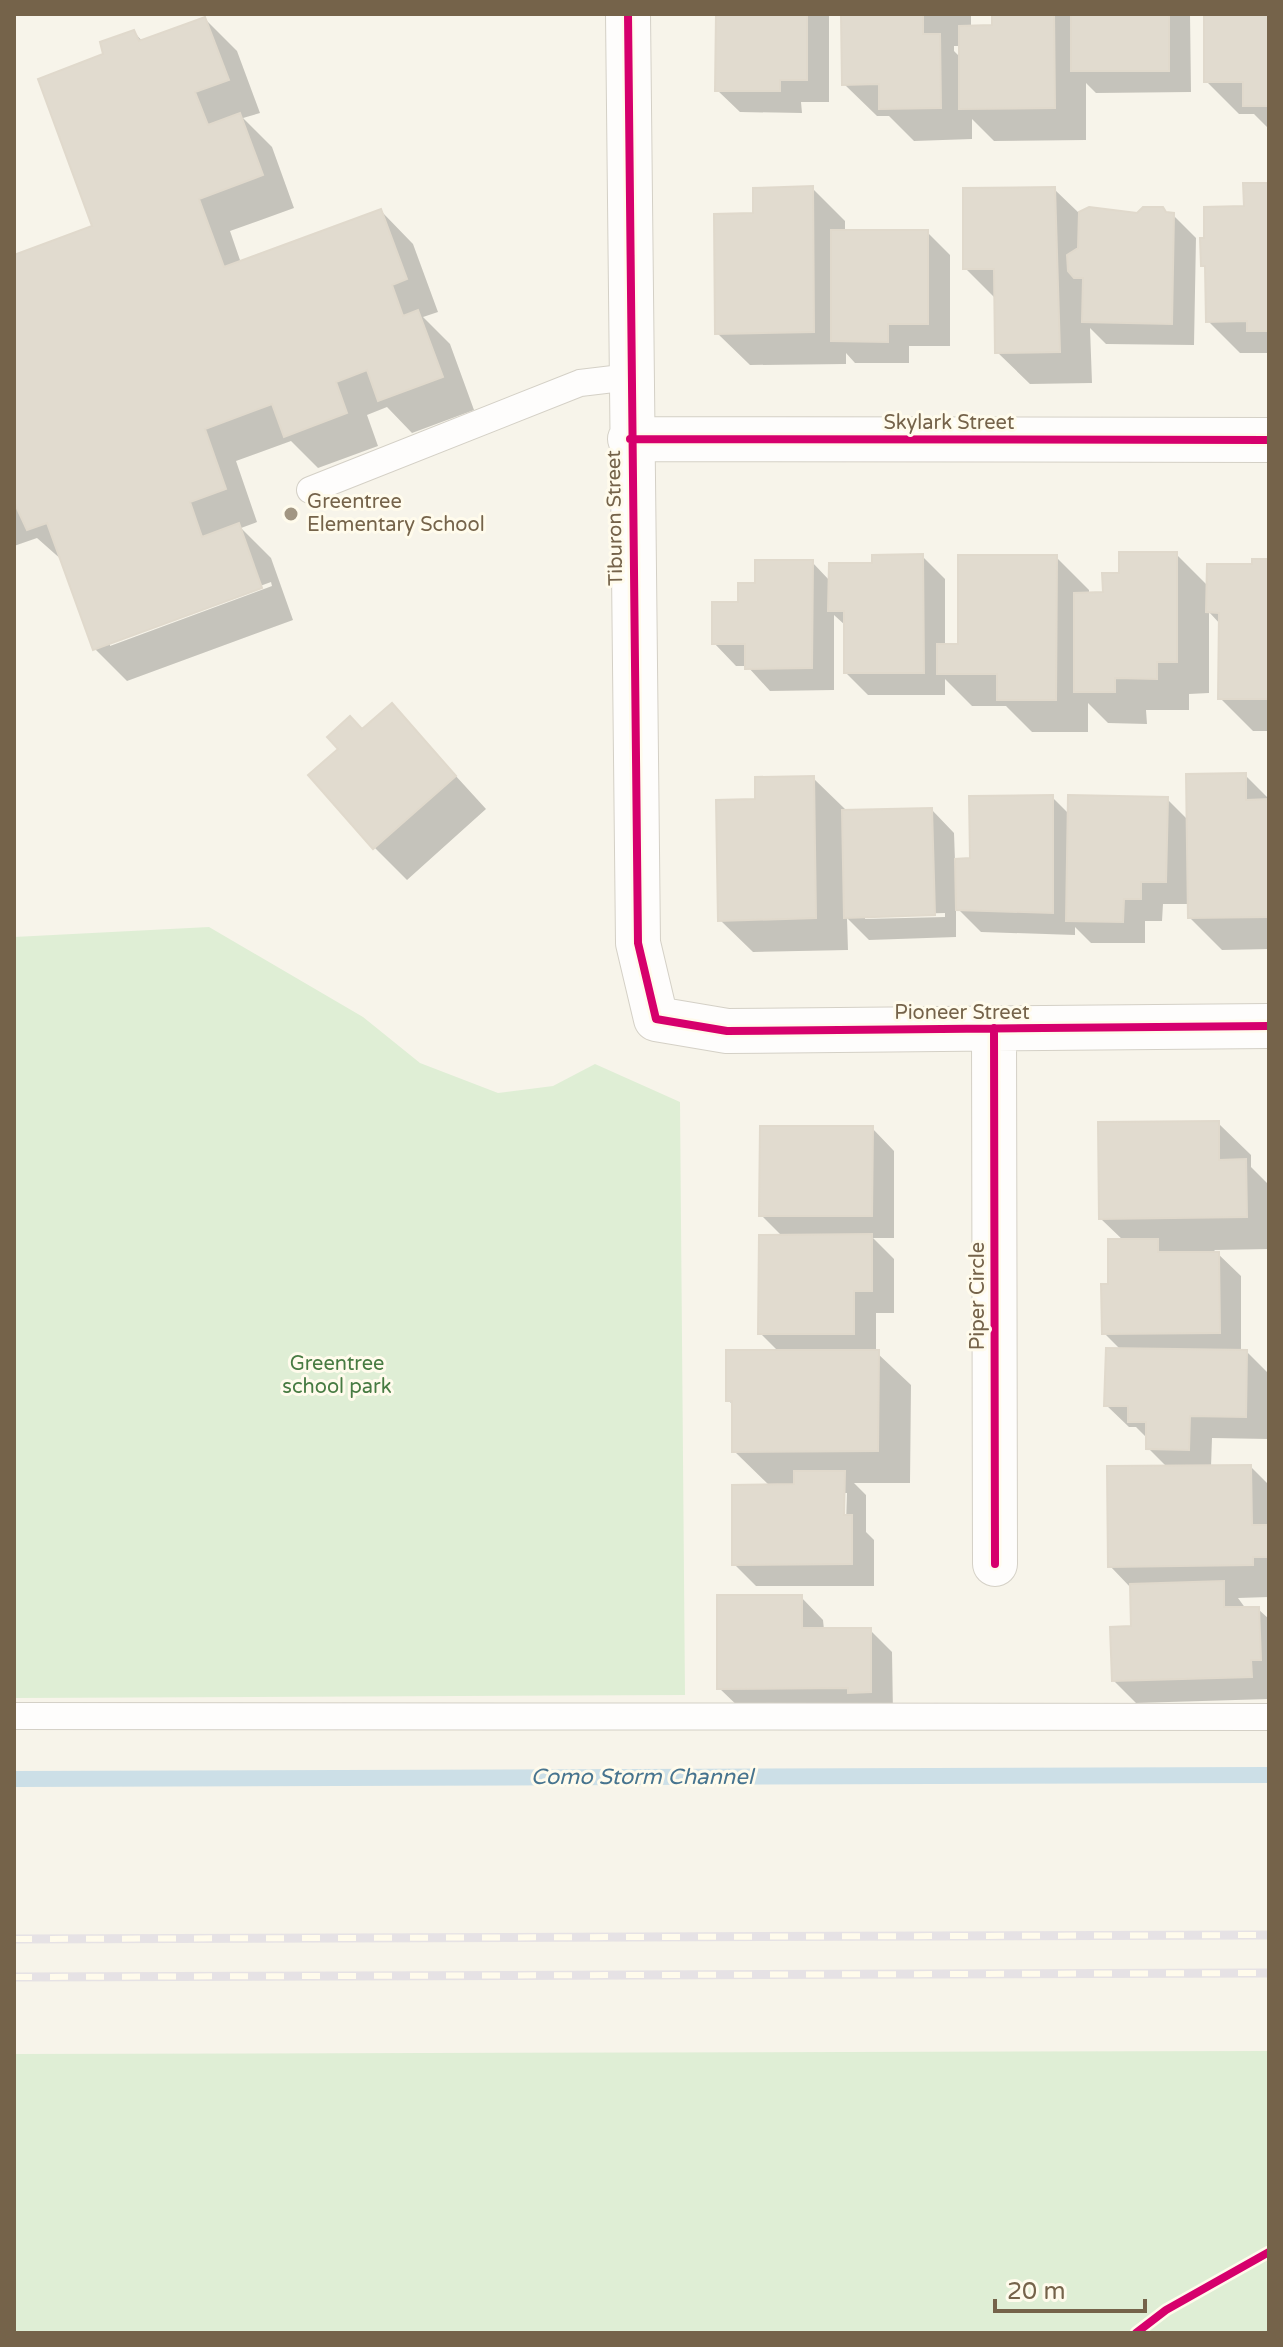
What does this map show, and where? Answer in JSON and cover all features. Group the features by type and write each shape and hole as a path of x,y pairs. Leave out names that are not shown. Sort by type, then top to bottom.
{"street":[{"name":"Tiburon Street","path":"628,14 630,439 638,943 656,1019"},
{"name":"Skylark Street","path":"630,439 1269,440"},
{"name":"Pioneer Street","path":"656,1019 727,1031 1269,1026"},
{"name":"Piper Circle","path":"994,1028 995,1564"}],"lane":[{"path":"310,490 580,383 630,377"},
{"path":"14,1716 1269,1717"}],"green space":[{"name":"Greentree school park","path":"209,927 363,1017 420,1063 498,1093 553,1086 595,1064 680,1102 685,1695 14,1698 14,937"},
{"path":"1269,2051 1269,2333 14,2333 14,2054"}],"building":[{"path":"716,14 807,14 807,80 780,80 780,91 715,91"},
{"path":"841,14 939,14 923,15 923,34 940,34 941,108 879,109 879,84 842,85"},
{"path":"992,14 1054,14 1055,108 959,109 959,26 992,25"},
{"path":"1071,14 1169,14 1169,71 1071,71"},
{"path":"1204,14 1269,14 1269,106 1243,106 1243,82 1204,82"},
{"path":"205,17 229,80 195,92 208,125 240,113 263,175 199,199 224,267 381,209 407,279 392,285 403,316 418,310 443,377 378,401 367,370 336,382 347,413 284,437 272,404 205,429 226,489 190,502 202,537 239,523 262,588 93,650 47,523 27,530 14,502 14,255 92,226 38,79 103,54 100,42 134,30 139,41"},
{"path":"1243,183 1269,183 1269,331 1247,331 1247,321 1206,322 1205,266 1201,266 1200,238 1204,238 1204,207 1244,206"},
{"path":"813,186 814,332 715,334 714,214 753,213 753,188"},
{"path":"1055,187 1060,352 995,353 994,269 963,269 963,188"},
{"path":"1089,207 1137,213 1143,207 1163,207 1166,212 1174,213 1172,324 1082,322 1083,278 1074,278 1068,271 1067,255 1078,248 1079,212"},
{"path":"831,230 928,230 928,324 888,324 888,342 831,341"},
{"path":"1119,552 1177,552 1177,662 1157,662 1157,679 1115,678 1115,692 1074,692 1074,593 1103,592 1102,573 1119,573"},
{"path":"923,554 924,673 844,673 844,611 828,611 829,563 872,563 872,555"},
{"path":"958,555 1057,555 1056,700 997,700 997,674 937,674 937,644 958,644"},
{"path":"1252,559 1269,559 1269,699 1218,699 1219,613 1206,612 1207,564 1252,564"},
{"path":"755,560 813,560 812,668 745,669 745,644 712,644 712,602 738,602 738,583 755,583"},
{"path":"392,703 456,776 373,849 308,775 338,749 327,737 350,716 362,729"},
{"path":"1246,773 1246,800 1269,799 1269,917 1188,918 1186,774"},
{"path":"814,776 816,918 718,921 716,800 755,799 755,777"},
{"path":"1053,795 1053,913 956,910 955,859 970,858 969,796"},
{"path":"1068,795 1168,797 1166,882 1141,882 1141,899 1124,899 1123,922 1066,921"},
{"path":"932,808 935,915 844,918 842,810"},
{"path":"1219,1121 1219,1160 1246,1159 1247,1217 1099,1219 1098,1122"},
{"path":"760,1126 873,1126 872,1216 759,1216"},
{"path":"872,1234 872,1291 854,1291 854,1334 758,1334 759,1235"},
{"path":"1108,1239 1158,1239 1158,1252 1219,1252 1220,1333 1102,1334 1101,1284 1108,1284"},
{"path":"1106,1348 1247,1350 1246,1417 1190,1416 1189,1450 1146,1449 1146,1422 1128,1422 1128,1406 1104,1406"},
{"path":"726,1350 879,1350 878,1451 732,1452 732,1401 726,1401"},
{"path":"1251,1465 1252,1525 1269,1525 1269,1557 1253,1557 1253,1565 1108,1567 1107,1466"},
{"path":"794,1471 845,1471 844,1515 852,1515 852,1564 732,1565 732,1485 794,1484"},
{"path":"1224,1581 1224,1607 1259,1607 1261,1660 1251,1660 1252,1677 1112,1681 1110,1627 1131,1626 1130,1584"},
{"path":"717,1595 802,1595 802,1628 871,1628 871,1692 848,1693 848,1688 717,1689"}],"waterway":[{"name":"Como Storm Channel","path":"14,1779 1269,1775"}],"railway":[{"path":"14,1939 1269,1935"},
{"path":"14,1977 1269,1973"}],"cycle path":[{"path":"628,14 638,943 656,1019 727,1031 1269,1026"},
{"path":"630,439 1269,440"},
{"path":"994,1028 995,1564"},
{"path":"1136,2333 1166,2310 1269,2252"}],"place":[{"name":"Greentree Elementary School","path":"291,514"}]}
